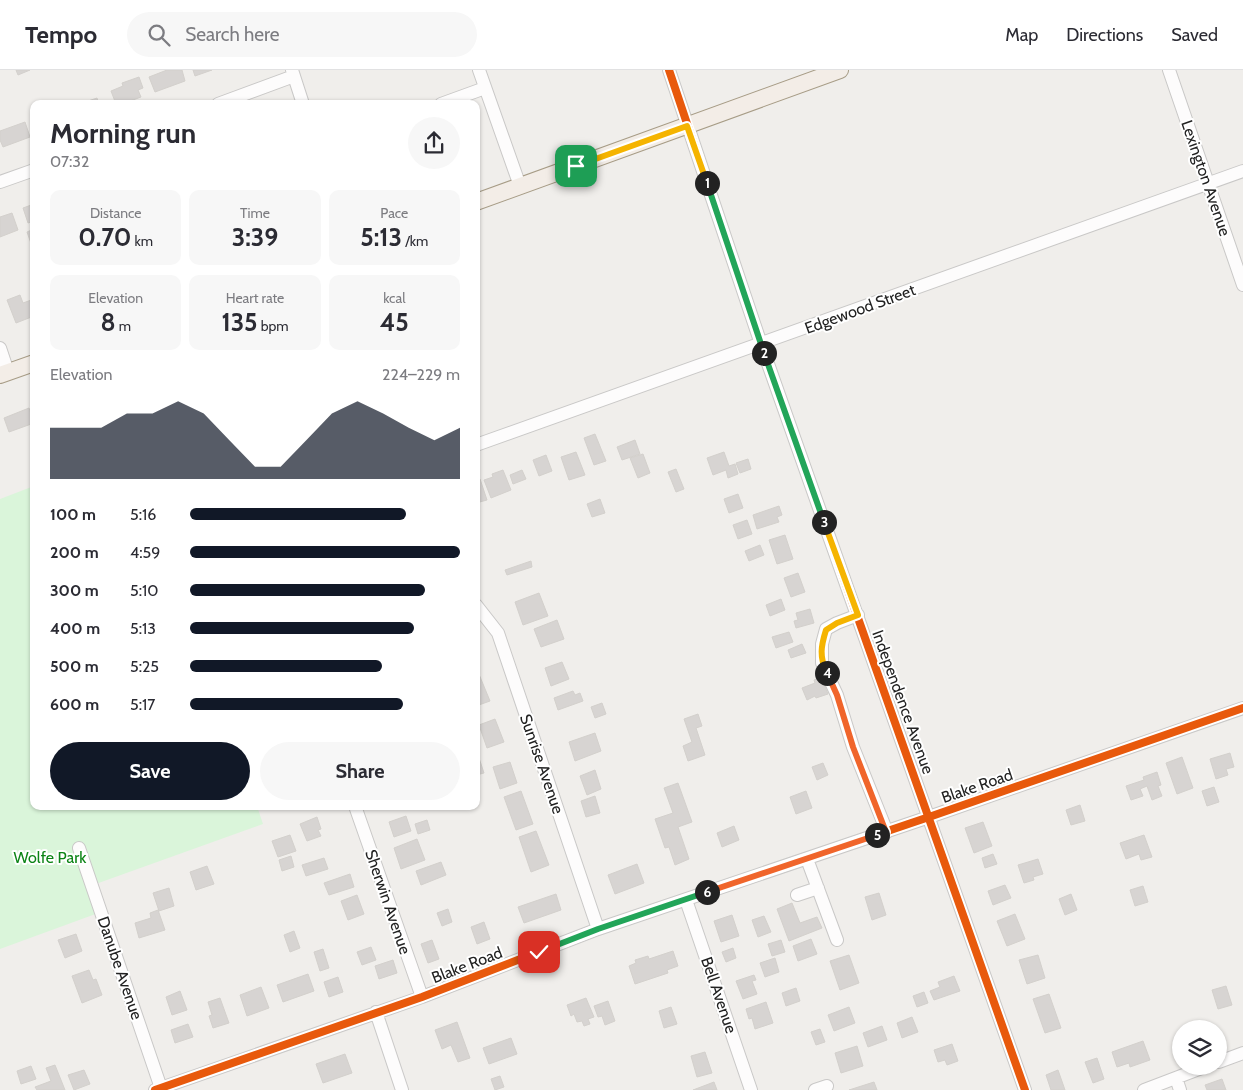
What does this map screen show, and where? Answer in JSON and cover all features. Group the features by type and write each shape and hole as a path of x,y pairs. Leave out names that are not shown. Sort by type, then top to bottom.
{"main road":[{"path":"480,201 840,70"},
{"path":"4,374 30,364"}],"street":[{"path":"478,70 520,186"},
{"name":"Independence Avenue","path":"669,70 761,344 1025,1090"},
{"name":"Lexington Avenue","path":"1169,70 1243,285"},
{"path":"228,100 293,73 303,100"},
{"path":"452,100 485,88"},
{"path":"0,182 30,171"},
{"name":"Edgewood Street","path":"480,444 1243,171"},
{"path":"0,348 4,374"},
{"name":"Sunrise Avenue","path":"480,610 498,633 598,929"},
{"path":"858,615 837,623 826,630 822,644 822,663 837,695 853,747 886,832"},
{"name":"Blake Road","path":"158,1089 422,997 598,929 886,832 1243,708"},
{"name":"Sherwin Avenue","path":"356,810 422,997"},
{"name":"Danube Avenue","path":"80,848 158,1089"},
{"path":"807,859 837,940"},
{"path":"797,895 818,888"},
{"name":"Bell Avenue","path":"686,900 751,1090"},
{"path":"376,1012 402,1090"},
{"path":"1227,1059 1243,1052"},
{"path":"1144,1090 1178,1084 1192,1075"}],"green space":[{"name":"Wolfe Park","path":"30,488 30,810 258,810 263,824 93,885 101,912 0,949 0,499"}],"building":[{"path":"16,70 30,70 18,75"},
{"path":"167,70 182,70 185,81 155,92 149,77"},
{"path":"193,70 212,70 195,76"},
{"path":"139,77 143,88 138,90 141,97 133,100 114,100 111,91 123,86 122,83"},
{"path":"25,122 30,137 3,147 0,140 0,131"},
{"path":"30,205 30,222 28,223 23,208"},
{"path":"12,213 18,230 0,237 0,217"},
{"path":"20,295 23,303 30,300 30,318 16,323 7,300"},
{"path":"29,408 30,411 30,424 9,432 4,418"},
{"path":"595,434 606,461 594,465 584,438"},
{"path":"635,440 640,454 622,460 617,447"},
{"path":"576,452 585,475 569,480 561,457"},
{"path":"724,452 729,466 735,464 738,474 728,478 726,470 713,475 707,458"},
{"path":"643,454 650,473 638,478 630,458"},
{"path":"546,455 552,471 539,476 533,460"},
{"path":"748,459 751,469 740,473 736,463"},
{"path":"676,469 684,489 676,492 668,472"},
{"path":"503,470 511,490 491,498 484,480 493,477 492,474"},
{"path":"522,470 526,479 513,484 510,475"},
{"path":"480,479 487,500 480,502"},
{"path":"738,494 743,508 729,513 724,499"},
{"path":"600,499 605,513 592,517 587,504"},
{"path":"779,506 782,515 777,517 779,522 757,529 753,515"},
{"path":"747,520 752,534 738,539 733,525"},
{"path":"785,535 793,559 777,564 769,540"},
{"path":"760,545 764,555 749,561 745,551"},
{"path":"531,561 532,567 507,575 505,570"},
{"path":"798,573 805,592 791,597 784,578"},
{"path":"539,593 548,616 523,625 515,602"},
{"path":"781,599 785,610 770,616 766,605"},
{"path":"810,609 814,623 796,628 794,621 798,620 796,613"},
{"path":"557,620 564,639 541,647 534,629"},
{"path":"789,632 793,642 776,648 772,637"},
{"path":"802,644 806,653 791,658 788,650"},
{"path":"562,662 569,679 551,686 545,668"},
{"path":"480,677 490,701 480,705"},
{"path":"821,677 828,694 816,698 815,696 807,700 802,688 815,683 814,680"},
{"path":"573,691 575,695 580,693 583,701 558,710 554,698"},
{"path":"602,703 606,714 595,718 591,707"},
{"path":"698,714 702,726 696,728 705,755 688,761 683,746 692,742 684,719"},
{"path":"495,719 504,742 487,748 480,725"},
{"path":"595,733 601,751 575,761 569,742"},
{"path":"1230,753 1234,767 1226,769 1228,775 1216,779 1210,759"},
{"path":"1182,757 1193,788 1177,794 1166,763"},
{"path":"480,761 484,773 480,774"},
{"path":"510,762 517,783 500,789 493,767"},
{"path":"823,763 828,775 817,780 812,767"},
{"path":"595,770 601,789 587,795 580,776"},
{"path":"1157,772 1161,785 1158,786 1162,796 1152,800 1147,786 1140,789 1143,796 1131,800 1126,786 1144,780 1143,777"},
{"path":"678,783 692,822 678,827 689,859 675,865 669,847 665,848 655,819 673,813 664,788"},
{"path":"1214,787 1219,802 1207,806 1202,791"},
{"path":"521,791 533,824 516,830 504,797"},
{"path":"806,791 812,808 796,814 790,797"},
{"path":"595,796 600,813 586,817 581,801"},
{"path":"1080,805 1085,821 1071,825 1066,810"},
{"path":"406,816 411,831 394,837 389,822"},
{"path":"317,817 321,829 318,830 321,836 307,841 300,824"},
{"path":"427,820 430,830 418,834 415,824"},
{"path":"983,822 992,846 974,853 965,828"},
{"path":"734,826 739,840 722,847 717,833"},
{"path":"536,831 549,865 531,872 519,837"},
{"path":"290,835 296,851 278,857 272,841"},
{"path":"1144,835 1152,857 1141,860 1139,854 1126,859 1120,843"},
{"path":"417,839 425,860 401,869 394,848"},
{"path":"993,854 997,864 985,868 982,858"},
{"path":"291,856 294,867 282,871 279,860"},
{"path":"324,858 328,869 306,876 302,865"},
{"path":"1038,859 1043,874 1033,877 1034,880 1024,883 1018,865"},
{"path":"441,862 446,875 421,885 416,871"},
{"path":"637,864 644,883 615,894 608,875"},
{"path":"207,866 214,884 196,890 190,872"},
{"path":"350,874 354,887 329,895 324,883"},
{"path":"1005,885 1011,898 993,905 988,891"},
{"path":"1143,886 1148,902 1135,906 1130,890"},
{"path":"169,888 174,906 159,911 153,893"},
{"path":"879,893 886,915 872,920 865,897"},
{"path":"556,894 561,910 524,923 518,907"},
{"path":"1071,894 1077,910 1065,915 1059,899"},
{"path":"357,895 364,914 348,920 341,901"},
{"path":"792,903 800,923 817,917 822,928 789,941 777,909"},
{"path":"448,909 452,922 442,926 437,913"},
{"path":"158,910 165,930 139,938 135,923 151,918 150,913"},
{"path":"1015,914 1025,939 1007,946 997,921"},
{"path":"732,915 739,936 721,942 714,921"},
{"path":"764,916 771,932 758,937 752,920"},
{"path":"484,922 490,939 477,944 471,927"},
{"path":"294,931 300,948 290,952 284,935"},
{"path":"76,934 82,951 65,958 58,940"},
{"path":"811,939 817,954 798,961 793,946"},
{"path":"432,940 439,959 428,963 421,944"},
{"path":"781,940 785,952 772,956 768,944"},
{"path":"371,947 376,960 362,965 357,952"},
{"path":"733,948 736,958 726,962 722,952"},
{"path":"323,949 329,968 320,971 314,952"},
{"path":"673,951 678,966 667,970 668,973 635,984 629,966 636,963 635,960 648,956 649,959"},
{"path":"849,955 859,983 840,990 830,961"},
{"path":"1038,955 1045,978 1027,984 1019,960"},
{"path":"775,958 779,972 765,977 760,963"},
{"path":"393,960 397,973 379,979 375,966"},
{"path":"89,970 93,980 96,979 102,995 82,1003 72,976"},
{"path":"308,974 314,991 283,1002 277,985"},
{"path":"754,975 756,980 752,981 757,994 743,999 736,981"},
{"path":"954,976 960,991 934,1000 930,991 940,987 938,982"},
{"path":"338,977 343,992 329,997 324,982"},
{"path":"1226,986 1232,1005 1218,1009 1212,990"},
{"path":"261,987 269,1008 247,1016 240,995"},
{"path":"796,988 800,1001 786,1006 782,993"},
{"path":"180,991 187,1010 172,1015 166,997"},
{"path":"924,992 928,1003 917,1007 913,996"},
{"path":"1049,994 1061,1028 1045,1033 1033,999"},
{"path":"220,998 229,1023 213,1028 209,1016 212,1015 208,1002"},
{"path":"586,998 594,1017 588,1019 590,1024 584,1026 582,1021 577,1022 574,1014 571,1016 567,1005"},
{"path":"608,1001 615,1021 605,1025 602,1016 598,1017 594,1006"},
{"path":"766,1002 773,1023 755,1029 752,1018 749,1019 746,1009"},
{"path":"671,1007 677,1024 664,1028 659,1011"},
{"path":"849,1007 855,1023 834,1031 828,1015"},
{"path":"912,1017 918,1032 902,1038 897,1023"},
{"path":"457,1022 470,1058 458,1062 451,1045 442,1049 435,1030"},
{"path":"188,1024 193,1037 175,1043 171,1030"},
{"path":"882,1026 887,1040 868,1047 863,1033"},
{"path":"820,1029 825,1042 816,1045 811,1032"},
{"path":"511,1038 517,1054 489,1064 483,1048"},
{"path":"1143,1041 1150,1060 1130,1067 1129,1063 1117,1067 1112,1052"},
{"path":"952,1044 958,1061 947,1065 945,1060 938,1062 934,1050"},
{"path":"857,1046 863,1066 841,1073 835,1053"},
{"path":"705,1052 712,1073 697,1077 691,1056"},
{"path":"345,1054 352,1073 323,1083 316,1064"},
{"path":"1097,1058 1104,1079 1093,1083 1085,1062"},
{"path":"55,1065 65,1090 37,1090 35,1087 51,1081 46,1068"},
{"path":"31,1066 36,1079 21,1084 17,1071"},
{"path":"84,1070 90,1084 74,1090 68,1075"},
{"path":"1058,1070 1065,1090 1051,1090 1046,1075"},
{"path":"500,1076 504,1087 495,1090 491,1079"},
{"path":"1222,1079 1226,1090 1207,1090 1205,1085"},
{"path":"714,1082 717,1090 693,1090"},
{"path":"874,1082 877,1090 849,1090"}],"cycle path":[{"path":"669,70 761,344 1025,1090"},
{"path":"155,1090 422,997 598,929 1243,708"}],"route":[{"path":"539,952 598,929 886,832 853,747 837,695 822,663 822,644 826,630 837,623 858,615 761,344 687,126 576,166"}]}
